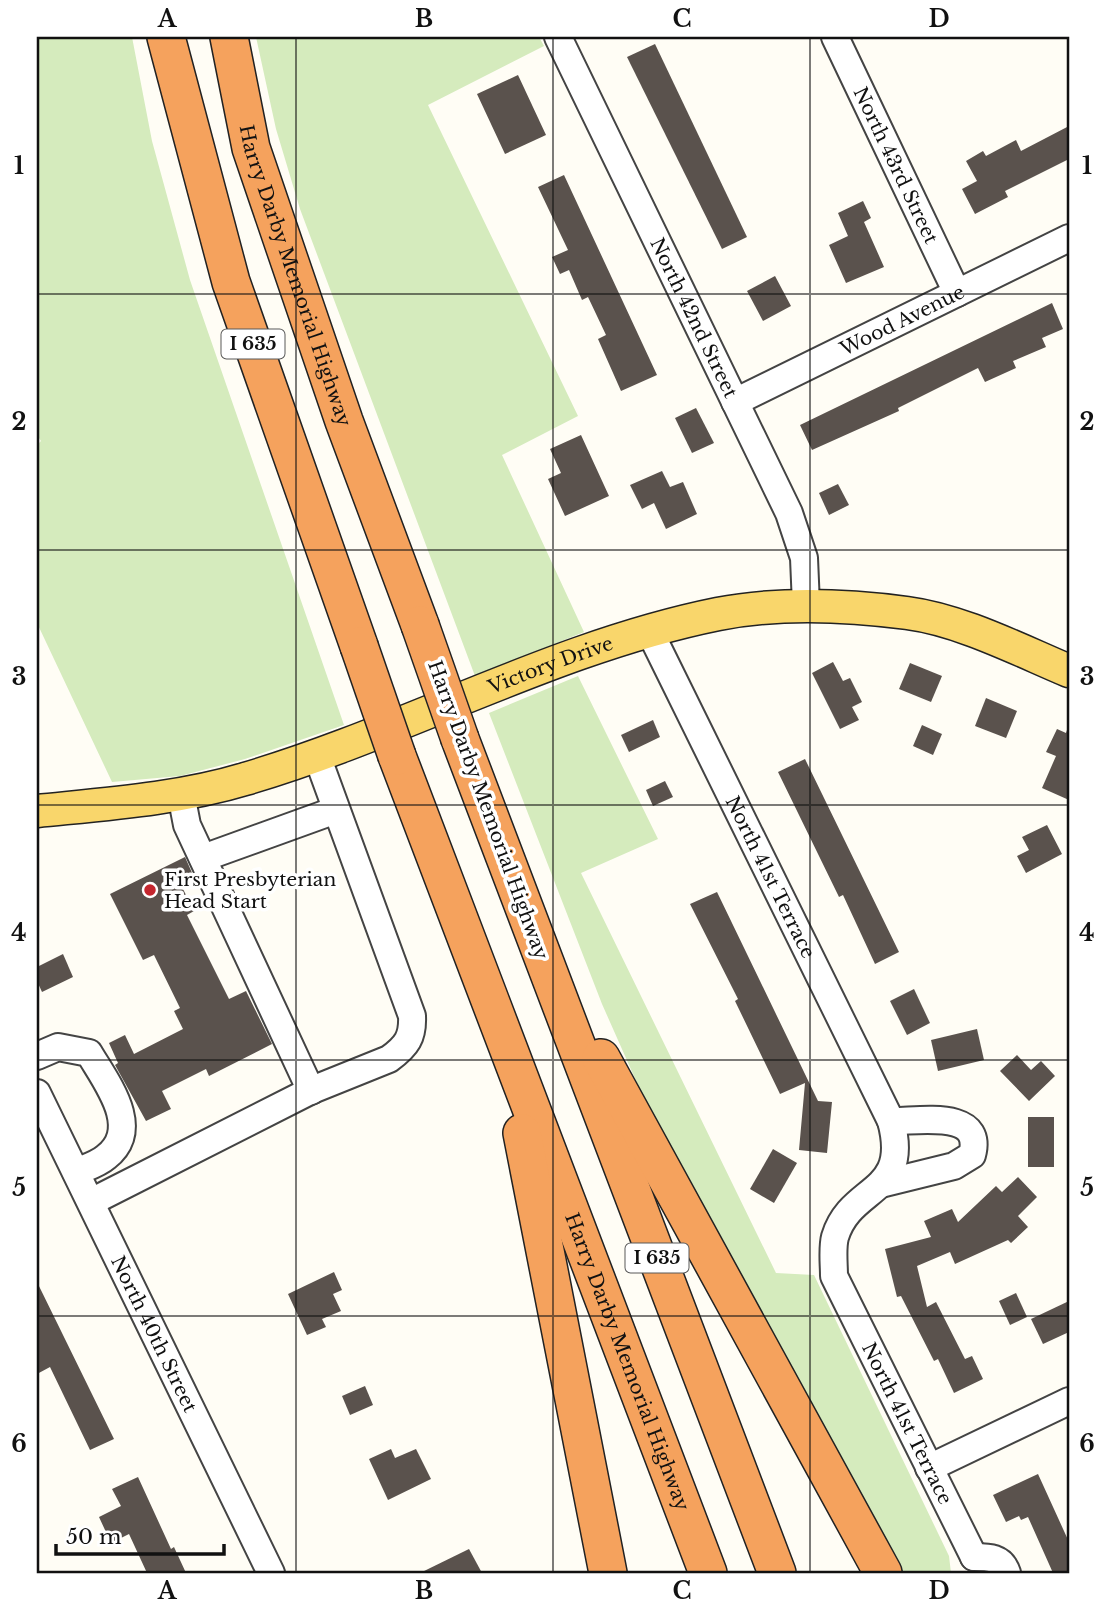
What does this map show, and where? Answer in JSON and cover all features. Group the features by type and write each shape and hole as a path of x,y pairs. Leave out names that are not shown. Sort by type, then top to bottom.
{"highway":[{"name":"Harry Darby Memorial Highway","path":"166,37 231,282 397,756 708,1573"},
{"name":"Harry Darby Memorial Highway","path":"229,37 251,148 344,421 537,944 777,1573"},
{"path":"537,944 883,1573"},
{"path":"502,1032 608,1573"}],"main road":[{"name":"Victory Drive","path":"37,811 181,794 246,779 317,756 543,666 720,613 806,606 909,613 986,635 1069,671"}],"street":[{"name":"North 42nd Street","path":"558,37 789,513 804,558 806,606"},
{"name":"North 43rd Street","path":"835,37 957,293"},
{"name":"Wood Avenue","path":"735,402 1069,239"},
{"name":"North 41st Terrace","path":"650,632 891,1121 897,1144 894,1166 881,1184 850,1211 835,1237 834,1276 929,1468 971,1565"},
{"path":"90,1202 311,1091 389,1059 413,1033 412,1016 317,756"},
{"path":"181,794 187,825 311,1091"},
{"path":"203,858 336,810"},
{"path":"37,1056 58,1047 89,1053 119,1103 123,1132 107,1157 76,1172"},
{"name":"North 40th Street","path":"37,1093 271,1573"},
{"name":"North 41st Terrace","path":"881,1184 954,1166 972,1154 975,1145 970,1133 959,1122 949,1119 891,1121"},
{"path":"929,1468 1069,1401"},
{"path":"971,1565 992,1556 1004,1566 1007,1573"}],"green space":[{"path":"37,37 132,37 152,141 190,280 344,725 245,759 180,776 112,782 37,623 37,445 41,441 37,435"},
{"path":"256,37 539,37 544,46 428,105 578,416 502,455 584,632 475,676 300,209 276,129"},
{"path":"578,676 658,839 581,873 776,1273 814,1275 949,1556 951,1573 900,1573 641,1092 602,1004 489,713"}],"building":[{"path":"655,44 747,237 722,249 627,57"},
{"path":"518,75 546,135 505,154 477,94"},
{"path":"1069,126 1069,159 1005,191 1008,197 975,214 962,189 977,181 966,161 983,151 986,156 1016,140 1021,151"},
{"path":"564,175 657,375 621,391 598,339 606,335 588,297 582,300 569,270 560,274 552,257 568,250 538,187"},
{"path":"863,201 871,218 864,222 884,267 846,283 829,245 848,236 838,213"},
{"path":"775,276 791,306 763,321 747,291"},
{"path":"1052,303 1063,329 1042,338 1046,347 1013,361 1016,368 985,382 978,368 898,408 899,411 812,450 800,425"},
{"path":"696,408 714,443 692,453 675,418"},
{"path":"581,435 609,496 565,516 548,479 561,473 550,449"},
{"path":"662,471 670,487 683,482 697,514 666,529 654,503 642,509 630,485"},
{"path":"838,484 849,505 829,515 819,493"},
{"path":"833,662 843,681 850,678 862,702 852,707 859,720 840,729 812,673"},
{"path":"910,663 942,676 931,702 899,689"},
{"path":"986,698 1017,711 1006,738 975,726"},
{"path":"653,720 660,737 629,752 621,735"},
{"path":"1069,724 1069,800 1042,788 1056,756 1046,752 1057,729 1066,733"},
{"path":"922,725 942,734 933,755 913,746"},
{"path":"805,759 899,952 875,964 843,895 839,897 778,772"},
{"path":"665,781 673,797 653,806 646,790"},
{"path":"1047,825 1062,854 1026,873 1017,856 1029,850 1022,837"},
{"path":"185,857 193,875 179,881 194,911 187,915 229,999 246,991 272,1044 209,1076 206,1069 162,1091 171,1109 146,1121 115,1065 118,1063 109,1043 125,1035 134,1054 183,1029 174,1011 180,1008 154,955 143,960 110,894"},
{"path":"717,892 818,1101 832,1102 827,1153 799,1150 805,1083 780,1094 735,1001 738,999 690,904"},
{"path":"63,954 73,977 42,992 37,981 37,967"},
{"path":"914,989 930,1023 907,1035 890,1001"},
{"path":"977,1029 984,1060 938,1071 931,1040"},
{"path":"1017,1055 1031,1070 1041,1061 1055,1076 1029,1101 1000,1071"},
{"path":"1028,1117 1054,1117 1054,1167 1028,1167"},
{"path":"773,1149 797,1163 774,1203 750,1189"},
{"path":"1018,1177 1037,1197 1018,1216 1028,1227 1011,1243 1008,1240 955,1264 950,1252 917,1266 927,1307 936,1302 965,1359 972,1356 983,1379 954,1393 938,1359 934,1361 901,1296 897,1297 885,1249 931,1237 924,1221 952,1209 958,1222 996,1186 1002,1192"},
{"path":"334,1272 342,1290 333,1294 341,1311 322,1319 326,1327 307,1335 288,1294"},
{"path":"37,1282 114,1439 90,1450 50,1367 37,1374"},
{"path":"1016,1293 1027,1317 1010,1325 999,1301"},
{"path":"1069,1301 1069,1332 1043,1344 1031,1319"},
{"path":"365,1386 373,1405 350,1415 342,1396"},
{"path":"391,1449 395,1458 416,1449 431,1479 388,1500 369,1459"},
{"path":"1038,1474 1069,1542 1069,1573 1053,1573 1028,1517 1021,1520 1019,1516 1006,1522 993,1495"},
{"path":"138,1477 171,1549 174,1547 186,1573 147,1573 129,1534 111,1543 99,1517 121,1506 112,1489"},
{"path":"469,1549 482,1573 420,1573"}],"place":[{"name":"First Presbyterian Head Start","path":"150,890"}]}
